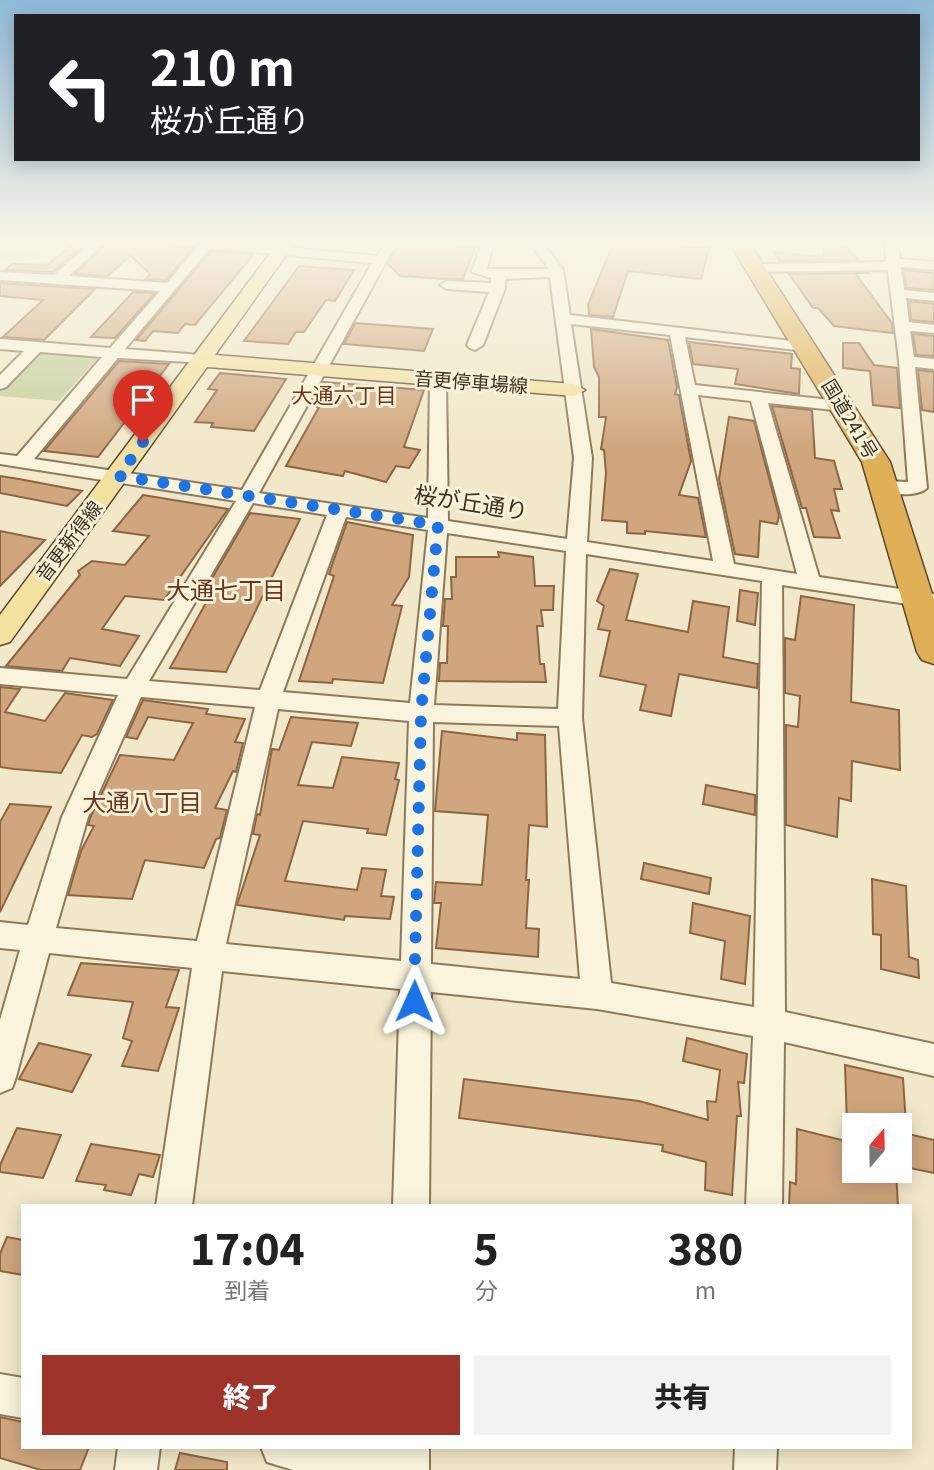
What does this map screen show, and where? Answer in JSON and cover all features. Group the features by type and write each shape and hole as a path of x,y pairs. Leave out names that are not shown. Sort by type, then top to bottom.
{"highway":[{"name":"国道241号","path":"783,313 844,406 876,462 927,600 934,652"}],"main road":[{"name":"音更新得線","path":"0,635 119,476 236,313"},
{"name":"音更停車場線","path":"201,360 574,390"}],"street":[{"path":"22,461 147,313"},
{"path":"0,1077 75,817 133,688 248,495 352,313"},
{"path":"475,345 487,313"},
{"path":"564,313 583,458 572,610 570,718 597,995"},
{"path":"884,487 918,488 925,471 899,313"},
{"path":"565,319 804,346"},
{"path":"900,325 934,329"},
{"path":"676,331 725,569"},
{"path":"0,344 201,360"},
{"path":"0,384 36,347"},
{"path":"907,361 934,364"},
{"path":"411,1204 421,713 438,525 438,379"},
{"path":"689,389 844,406"},
{"path":"758,396 810,582"},
{"name":"桜が丘通り","path":"0,459 927,600"},
{"path":"174,1204 209,955 268,701 339,509"},
{"path":"764,1204 769,1024 772,576"},
{"path":"0,676 421,713 570,718"},
{"path":"0,935 597,995 769,1024 934,1060"},
{"path":"0,1394 21,1398"},
{"path":"136,1470 139,1449"},
{"path":"291,1449 387,1470"},
{"path":"408,1449 408,1470"},
{"path":"755,1470 756,1449"}],"green space":[{"path":"37,353 98,358 59,401 0,396 0,390"}],"building":[{"path":"29,313 71,313 44,340 3,337"},
{"path":"114,313 138,313 115,338 91,337"},
{"path":"159,313 205,313 195,325 185,324 178,333 153,331 145,341 136,340"},
{"path":"265,313 317,313 304,332 296,332 288,344 244,341"},
{"path":"589,313 614,313 613,317 589,315"},
{"path":"822,313 884,313 892,323 893,333 834,326"},
{"path":"910,313 934,313 934,322 911,320"},
{"path":"355,323 433,329 424,351 344,344"},
{"path":"591,329 668,340 677,387 675,394 679,395 691,461 679,495 698,498 706,537 645,531 645,534 627,533 627,522 602,520 606,473 604,450 601,449 606,417 599,417 599,377 594,367"},
{"path":"913,334 934,336 934,356 916,355"},
{"path":"689,342 792,354 791,368 800,369 799,394 735,384 738,369 693,364"},
{"path":"843,343 859,343 874,365 897,368 900,408 873,405 870,371 843,368"},
{"path":"119,361 169,364 98,457 44,451"},
{"path":"918,370 934,372 934,412 922,410"},
{"path":"220,373 286,379 254,431 211,427 213,423 195,422 217,390 208,389"},
{"path":"323,382 424,390 404,447 420,450 409,468 396,466 386,482 345,471 343,476 286,466 319,407 310,406"},
{"path":"772,406 812,410 815,458 834,461 842,489 834,489 839,511 831,510 840,538 814,537 806,508 802,508"},
{"path":"729,417 754,421 779,516 777,524 760,521 758,557 735,554 719,479"},
{"path":"0,476 82,491 67,506 0,493"},
{"path":"143,495 228,509 164,600 125,596 102,629 139,636 120,666 70,658 62,671 6,666 80,575 78,571 92,561 125,565 149,536 113,531"},
{"path":"250,513 300,519 226,672 170,668 213,590 207,587"},
{"path":"347,522 413,535 409,577 392,605 402,606 383,683 333,679 332,683 299,681 334,576 329,574"},
{"path":"0,531 45,540 0,586"},
{"path":"498,552 533,557 535,586 554,586 553,610 541,610 543,626 537,626 540,664 544,664 546,682 439,681 440,663 447,663 448,626 443,626 445,599 452,599 451,577 456,577 456,557 499,557"},
{"path":"610,569 638,574 626,620 688,632 693,601 729,607 723,657 758,664 757,688 679,674 671,716 640,710 646,685 600,676 610,631 598,629 604,606 597,601"},
{"path":"740,590 758,593 755,625 737,621"},
{"path":"801,596 854,605 851,702 899,710 900,770 852,761 851,801 839,798 837,837 786,825 786,725 798,727 800,696 785,693 785,638 795,640"},
{"path":"0,687 20,689 5,712 45,721 65,693 113,700 97,734 92,737 82,735 61,773 14,769 0,767"},
{"path":"143,700 208,709 206,714 245,719 235,742 243,743 236,772 233,771 215,808 227,810 220,838 216,839 204,868 145,860 132,899 68,895 81,851 94,826 88,825 90,818 120,755 174,760 193,723 148,717 137,739 126,737"},
{"path":"291,717 358,723 351,746 312,742 298,785 333,788 342,757 399,763 395,779 399,780 386,835 367,833 368,829 303,821 285,881 357,890 362,868 386,870 381,896 394,897 390,919 345,916 344,920 237,905 260,835 253,834 257,814 260,815 272,749 279,750"},
{"path":"442,731 517,740 517,733 545,735 547,827 529,825 526,880 529,880 526,928 539,929 538,957 436,948 441,903 434,903 436,882 482,885 488,815 435,811"},
{"path":"706,785 755,795 755,815 703,804"},
{"path":"10,804 51,807 0,912 0,822"},
{"path":"644,863 711,878 709,894 641,879"},
{"path":"872,879 906,886 909,957 918,960 919,978 881,969 881,935 873,934"},
{"path":"693,903 750,916 745,984 721,979 725,941 690,933"},
{"path":"81,963 179,970 166,1007 179,1008 158,1071 122,1066 132,1041 123,1038 133,1002 68,995"},
{"path":"687,1038 747,1054 744,1083 738,1082 741,1116 737,1116 732,1195 705,1190 706,1162 662,1151 663,1145 459,1118 464,1079 639,1101 708,1120 707,1101 716,1102 720,1070 683,1061"},
{"path":"39,1043 91,1055 72,1092 19,1079"},
{"path":"845,1065 903,1078 905,1113 847,1113"},
{"path":"17,1128 61,1135 43,1178 0,1172 0,1165"},
{"path":"797,1129 842,1140 842,1183 897,1183 898,1204 789,1204 790,1182 796,1184"},
{"path":"912,1135 934,1140 934,1173 912,1168"},
{"path":"91,1144 160,1155 153,1177 139,1174 131,1195 104,1190 106,1185 76,1181"},
{"path":"7,1237 21,1240 21,1275 0,1271 0,1254"},
{"path":"0,1417 21,1422 21,1449 88,1449 80,1470 41,1470 0,1458"},
{"path":"180,1453 227,1462 227,1470 175,1470"}],"district":[{"name":"大通六丁目","path":"344,396"},
{"name":"大通七丁目","path":"226,591"},
{"name":"大通八丁目","path":"142,803"}],"route":[{"path":"143,442 119,476 438,525 421,713 414,1001"}]}
